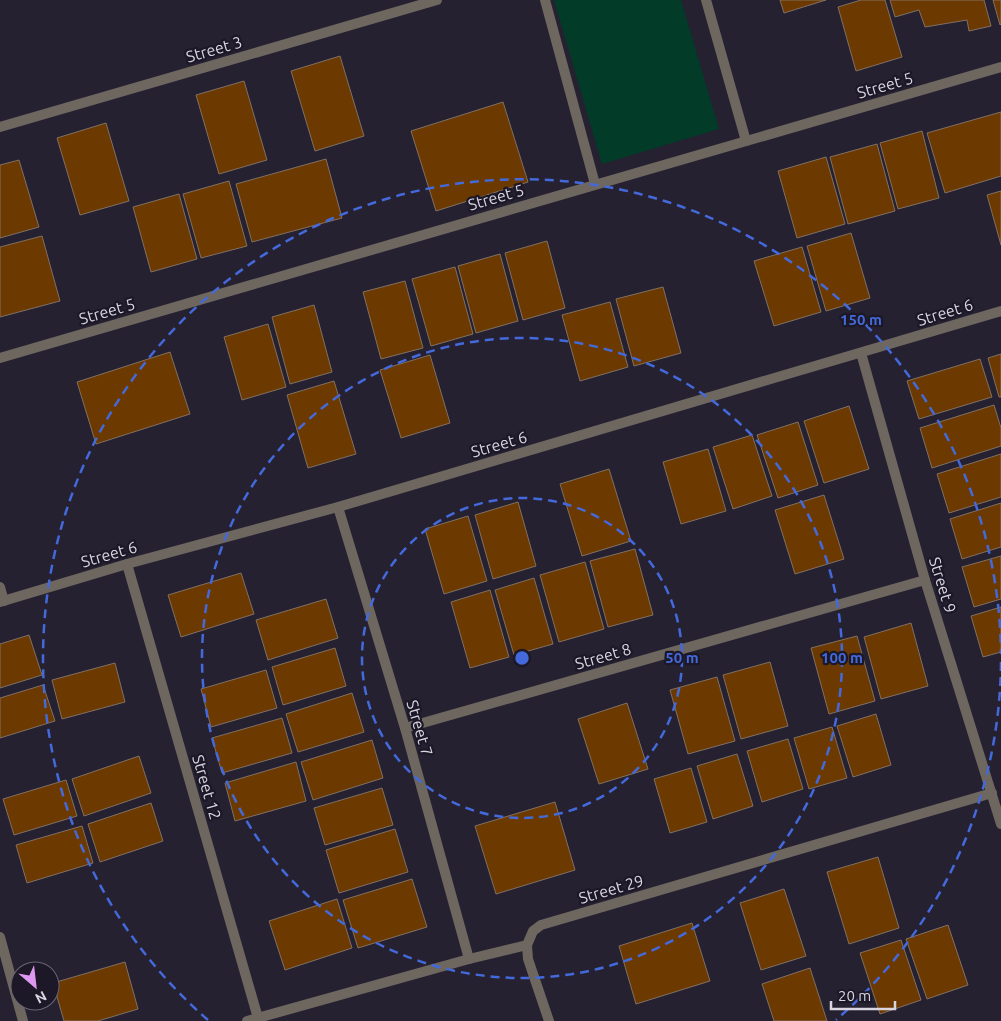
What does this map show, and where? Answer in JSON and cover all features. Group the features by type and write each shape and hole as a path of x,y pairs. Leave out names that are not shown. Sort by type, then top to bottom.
{"street":[{"name":"Street 3","path":"0,127 437,0"},
{"path":"545,0 595,184"},
{"path":"706,0 746,141"},
{"name":"Street 5","path":"0,358 1001,67"},
{"name":"Street 6","path":"2,601 127,564 338,507 1001,311"},
{"name":"Street 9","path":"861,353 925,580 1001,824"},
{"name":"Street 7","path":"338,507 405,728 469,959"},
{"name":"Street 12","path":"127,564 258,1018"},
{"name":"Street 8","path":"405,728 925,580"},
{"path":"0,587 2,601"},
{"name":"Street 29","path":"527,945 533,931 541,925 992,793"},
{"path":"0,937 23,1021"},
{"path":"247,1021 469,959 527,945 528,959 550,1021"}],"green space":[{"path":"554,0 681,0 719,129 602,164"}],"building":[{"path":"780,0 826,0 784,13"},
{"path":"861,0 885,0 902,57 856,71 838,7"},
{"path":"890,0 984,0 991,26 969,31 967,20 925,27 919,10 895,17"},
{"path":"993,0 1001,0 1000,25"},
{"path":"340,56 364,136 315,151 291,71"},
{"path":"244,81 267,160 219,174 196,95"},
{"path":"503,102 528,182 436,211 411,131"},
{"path":"1001,112 1001,176 945,193 927,133"},
{"path":"106,123 129,201 80,215 57,138"},
{"path":"922,131 939,198 898,209 880,143"},
{"path":"877,144 895,211 848,224 830,157"},
{"path":"826,157 845,224 797,238 778,171"},
{"path":"326,159 342,218 252,242 236,184"},
{"path":"19,160 39,227 0,238 0,165"},
{"path":"229,181 247,246 201,258 183,194"},
{"path":"1001,191 1001,245 987,195"},
{"path":"179,194 197,259 151,272 133,207"},
{"path":"851,233 870,298 826,311 807,246"},
{"path":"42,236 60,301 0,317 0,247"},
{"path":"547,241 565,308 523,320 505,253"},
{"path":"802,247 821,312 774,326 754,261"},
{"path":"500,254 518,321 476,333 458,266"},
{"path":"455,267 473,334 431,346 412,279"},
{"path":"405,281 423,348 381,359 363,292"},
{"path":"663,287 681,353 634,366 616,299"},
{"path":"610,302 628,367 580,381 562,315"},
{"path":"314,305 332,372 290,384 272,317"},
{"path":"268,324 286,387 242,400 224,337"},
{"path":"170,352 190,414 96,444 77,382"},
{"path":"1001,354 1001,397 999,397 988,358"},
{"path":"430,355 450,423 401,438 380,370"},
{"path":"980,359 992,397 919,419 907,381"},
{"path":"334,381 356,454 308,468 287,395"},
{"path":"994,405 1001,428 1001,446 932,468 920,428"},
{"path":"849,406 869,469 824,483 804,421"},
{"path":"798,422 818,485 778,498 757,435"},
{"path":"752,435 772,496 733,509 713,447"},
{"path":"708,449 726,511 681,524 663,462"},
{"path":"1001,454 1001,497 949,513 937,474"},
{"path":"609,469 631,541 582,556 560,484"},
{"path":"824,495 844,559 795,574 775,510"},
{"path":"518,502 536,566 493,579 475,515"},
{"path":"1001,503 1001,547 962,559 950,519"},
{"path":"468,516 487,581 444,594 425,529"},
{"path":"635,549 653,615 608,627 590,561"},
{"path":"1001,556 1001,599 974,607 962,567"},
{"path":"585,562 604,629 559,642 540,575"},
{"path":"241,573 254,614 181,637 168,595"},
{"path":"534,578 553,644 514,655 495,590"},
{"path":"490,590 509,657 470,668 451,602"},
{"path":"326,599 338,638 268,660 256,620"},
{"path":"1001,607 1001,652 983,657 971,616"},
{"path":"911,623 928,686 881,699 864,637"},
{"path":"29,635 42,675 0,688 0,644"},
{"path":"857,636 875,701 829,714 811,648"},
{"path":"335,648 346,686 283,705 272,667"},
{"path":"770,662 788,726 741,739 723,675"},
{"path":"115,663 125,702 62,719 52,680"},
{"path":"266,670 277,708 211,727 201,689"},
{"path":"717,677 735,741 688,754 670,690"},
{"path":"43,685 55,721 0,738 0,698"},
{"path":"352,693 364,732 298,752 286,714"},
{"path":"627,703 648,769 599,784 578,719"},
{"path":"876,714 891,765 853,777 837,726"},
{"path":"282,718 292,753 222,773 212,738"},
{"path":"832,727 847,778 809,789 794,738"},
{"path":"788,739 803,789 762,802 747,751"},
{"path":"372,740 383,778 313,800 301,762"},
{"path":"737,754 753,806 713,819 697,766"},
{"path":"139,756 151,793 84,816 72,779"},
{"path":"296,762 306,801 235,821 225,783"},
{"path":"691,768 707,822 670,833 654,779"},
{"path":"66,780 77,816 14,835 3,799"},
{"path":"382,788 393,825 325,845 314,808"},
{"path":"555,802 575,870 496,894 475,826"},
{"path":"151,803 163,841 100,862 88,824"},
{"path":"82,826 93,863 27,883 16,845"},
{"path":"395,829 408,872 339,893 326,850"},
{"path":"878,857 899,928 849,944 827,872"},
{"path":"412,879 427,927 358,948 343,900"},
{"path":"784,889 806,956 761,970 740,903"},
{"path":"337,899 352,948 285,970 269,921"},
{"path":"692,923 710,981 636,1004 619,946"},
{"path":"948,925 968,985 927,999 906,939"},
{"path":"901,940 921,1000 880,1014 860,953"},
{"path":"125,962 138,1009 98,1021 64,1021 60,1007 60,981"},
{"path":"810,968 827,1021 774,1021 762,984"}]}
